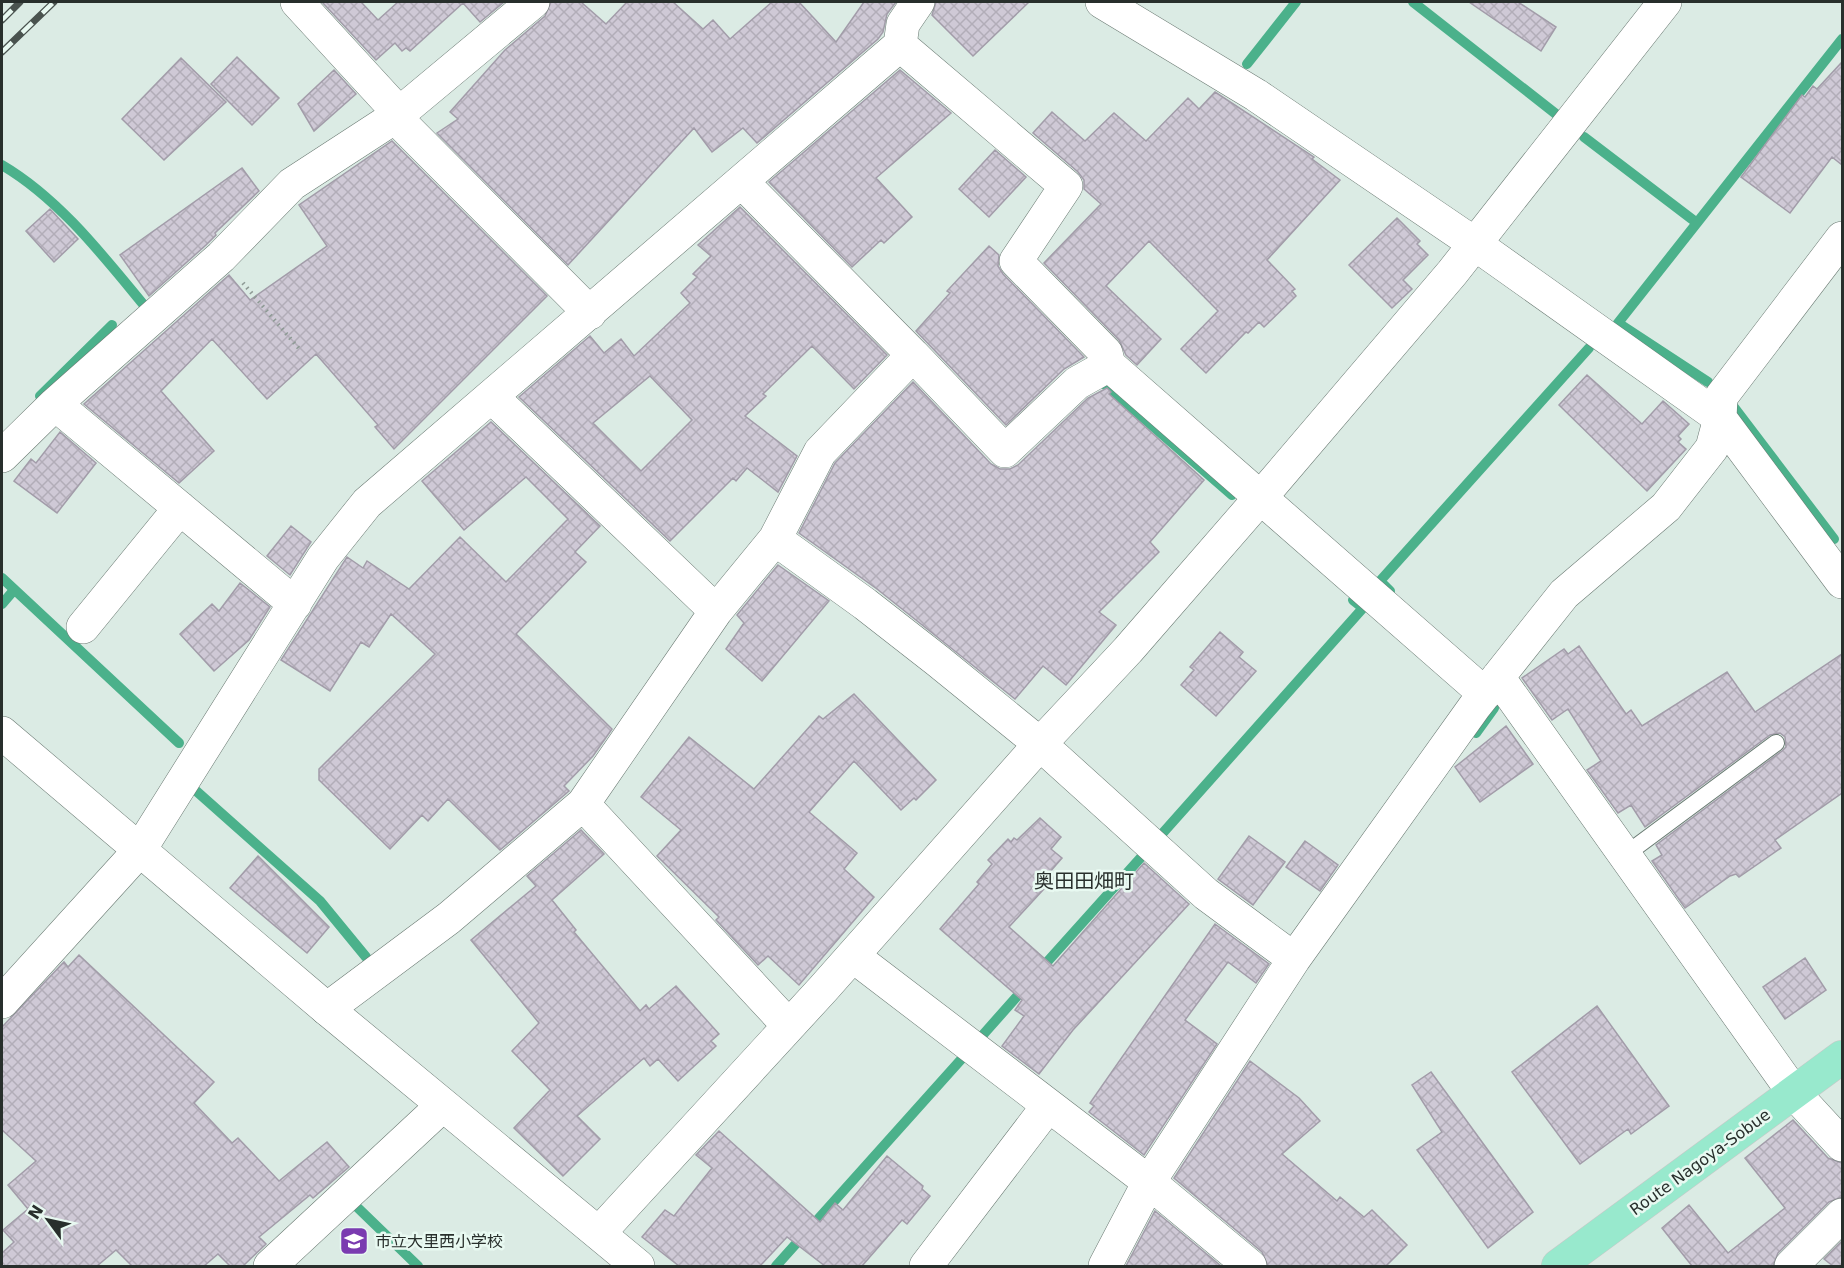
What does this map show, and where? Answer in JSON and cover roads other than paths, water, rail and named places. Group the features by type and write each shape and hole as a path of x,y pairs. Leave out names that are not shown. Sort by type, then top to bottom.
{"main road":[{"name":"Route Nagoya-Sobue","path":"1558,1266 1842,1057"}],"street":[{"path":"297,2 397,115 590,313"},
{"path":"9,437 55,404 221,257 292,184 397,115 533,2"},
{"path":"2,1002 139,851 323,558 367,503 900,45 903,24 918,2"},
{"path":"1102,2 1256,95 1474,244 1720,418 1837,566"},
{"path":"599,1233 853,956 1040,744 1128,650 1474,244 1665,2"},
{"path":"900,45 1066,186 1016,261 1106,353 1109,365 1261,496 1492,685 1625,855 1794,1093 1842,1145"},
{"path":"742,182 1005,451 1077,383 1109,365"},
{"path":"1105,1266 1149,1182 1294,959 1492,685 1564,594 1666,507 1712,448 1720,418 1721,397 1842,238"},
{"path":"327,1009 449,918 583,804 716,611 774,539 820,452 913,356"},
{"path":"492,397 716,611"},
{"path":"55,404 295,604"},
{"path":"83,627 180,508"},
{"path":"774,539 865,604 1040,744 1206,894 1294,959"},
{"path":"2,733 442,1106 638,1266"},
{"path":"583,804 789,1026"},
{"path":"853,956 1149,1182 1250,1266"},
{"path":"270,1266 442,1106"},
{"path":"926,1266 1048,1106"},
{"path":"1791,1266 1842,1215"}],"lane":[{"path":"1625,855 1776,743"}],"waterway":[{"path":"1247,64 1296,2"},
{"path":"1413,2 1556,114"},
{"path":"1708,382 1618,323 1842,39"},
{"path":"1584,137 1697,223"},
{"path":"2,165 42,193 60,210 95,246 143,304"},
{"path":"40,396 112,325"},
{"path":"1390,591 1380,581 1589,348"},
{"path":"1102,382 1232,495"},
{"path":"1730,402 1834,539"},
{"path":"2,578 179,743"},
{"path":"2,604 14,590"},
{"path":"1161,835 1363,608 1353,600"},
{"path":"1476,733 1494,708"},
{"path":"194,789 320,901 366,957"},
{"path":"1039,971 1144,854"},
{"path":"981,1037 1027,985"},
{"path":"776,1266 966,1054"},
{"path":"358,1208 418,1266"}],"railway":[{"path":"2,20 20,2"},
{"path":"2,52 54,2"}],"place":[{"name":"市立大里西小学校","path":"354,1241"}],"district":[{"name":"奥田田畑町","path":"1084,881"}]}
